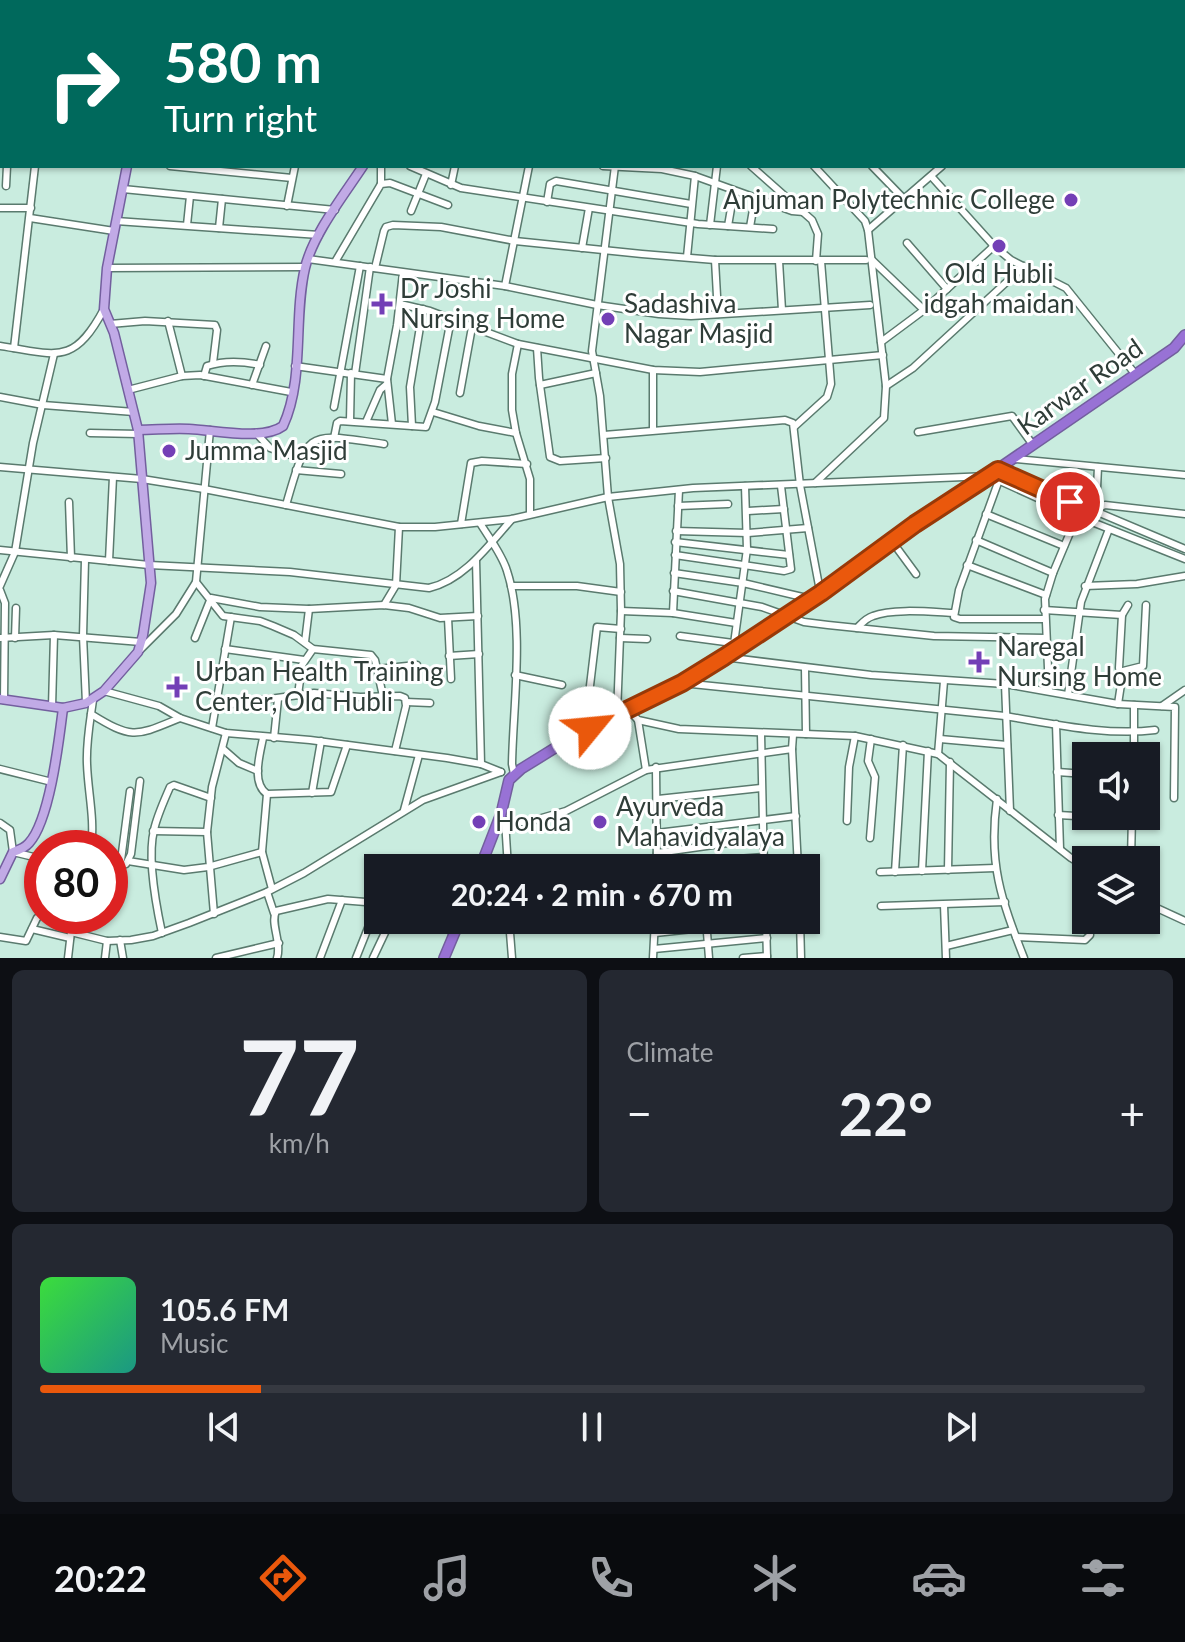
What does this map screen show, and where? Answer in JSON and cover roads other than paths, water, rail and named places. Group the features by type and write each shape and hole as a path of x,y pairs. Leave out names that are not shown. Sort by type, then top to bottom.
{"highway":[{"name":"Karwar Road","path":"511,777 590,728 682,683 786,616 891,540 995,475 1174,348 1185,335"},
{"path":"487,854 504,818 511,777"},
{"path":"444,958 455,934"}],"main road":[{"path":"2,699 63,708 89,702 104,691 139,647 150,596 138,432 104,309 107,268 127,168"},
{"path":"138,432 210,430 256,433 278,430 283,426 295,366 307,263 319,235 362,168"},
{"path":"1,873 13,852 23,848 33,837 52,782 63,708"}],"street":[{"path":"6,186 7,168"},
{"path":"14,348 35,168"},
{"path":"190,168 292,178"},
{"path":"287,206 294,168"},
{"path":"335,262 381,184 381,168"},
{"path":"414,168 451,185 547,202 689,223 773,229"},
{"path":"451,185 455,168"},
{"path":"505,286 529,168"},
{"path":"614,168 593,341 608,497 620,564 617,714"},
{"path":"650,168 695,176 792,211 804,212"},
{"path":"710,225 717,168"},
{"path":"753,168 804,212 816,227 830,362 830,391 794,427"},
{"path":"814,484 884,418 886,386 869,260 868,230 865,221 816,168"},
{"path":"874,168 904,199"},
{"path":"868,230 940,168"},
{"path":"411,211 426,174"},
{"path":"687,257 695,176"},
{"path":"931,176 994,246 1066,288 1136,375"},
{"path":"547,202 552,182 691,204"},
{"path":"381,184 390,183 448,205"},
{"path":"123,189 335,210"},
{"path":"728,226 734,191"},
{"path":"187,225 190,196"},
{"path":"750,227 755,198"},
{"path":"219,228 222,199"},
{"path":"0,208 31,208"},
{"path":"582,248 589,208"},
{"path":"30,218 115,226 187,225 319,235"},
{"path":"350,421 353,374 372,268 388,226 441,227 515,241 715,260 869,260 924,310"},
{"path":"907,243 947,289"},
{"path":"881,342 924,310 994,246"},
{"path":"715,260 718,314"},
{"path":"779,261 782,310"},
{"path":"107,268 335,262 505,286 659,314 718,314 870,305"},
{"path":"334,407 360,266"},
{"path":"886,386 913,368 1031,269"},
{"path":"392,424 387,382 403,273"},
{"path":"400,304 423,309 518,344 653,370 700,372 883,355"},
{"path":"0,346 54,354 65,352 82,342 104,309"},
{"path":"412,426 410,387 423,309"},
{"path":"334,438 338,422 426,427 433,412 451,319"},
{"path":"168,321 182,376"},
{"path":"110,324 168,321 215,325 213,363"},
{"path":"460,393 472,327"},
{"path":"518,344 513,361 511,392 516,433 530,479 530,514"},
{"path":"252,385 266,346"},
{"path":"537,348 550,457 560,461 606,458"},
{"path":"2,699 4,599 0,588 15,552 54,354"},
{"path":"204,376 207,366 213,363 237,361 260,365"},
{"path":"295,366 387,382"},
{"path":"653,370 653,430"},
{"path":"540,385 596,373"},
{"path":"128,390 182,376 204,376 291,392"},
{"path":"366,422 380,390 387,382"},
{"path":"0,397 43,405 134,412"},
{"path":"433,412 516,433"},
{"path":"918,432 1012,416 1034,446"},
{"path":"604,435 785,420 793,423 800,485 821,593"},
{"path":"2,638 83,636 139,647 176,614 196,582 210,430"},
{"path":"90,433 138,432"},
{"path":"256,433 270,448 299,458"},
{"path":"286,505 299,458 312,441 334,438 384,444"},
{"path":"1015,459 1185,475"},
{"path":"461,524 471,463 527,464"},
{"path":"0,467 142,479 399,527 512,519 608,497 679,490 995,475 1095,510 1185,549"},
{"path":"1089,521 1095,510 1098,467"},
{"path":"296,470 341,474"},
{"path":"995,475 954,617 1044,619"},
{"path":"995,475 1077,516 1185,559"},
{"path":"109,561 113,477"},
{"path":"730,651 747,549 745,486"},
{"path":"675,555 788,571 791,567 781,486"},
{"path":"673,613 679,490"},
{"path":"69,502 71,558"},
{"path":"678,506 728,504"},
{"path":"1095,510 1105,505 1185,514"},
{"path":"748,511 784,509"},
{"path":"986,514 1064,546"},
{"path":"1049,691 1044,619 1046,595 1077,516"},
{"path":"0,550 149,565 290,572 429,588 438,586 476,560 512,519"},
{"path":"104,691 159,706 180,718 226,733 321,741 481,764 511,777 515,675 511,586 503,562 480,523"},
{"path":"384,605 396,585 399,527"},
{"path":"676,531 748,533 808,528"},
{"path":"1068,695 1085,586 1109,529"},
{"path":"891,540 916,574"},
{"path":"976,540 1053,573"},
{"path":"675,542 789,555"},
{"path":"85,560 83,636 91,714 86,739 92,830"},
{"path":"476,560 481,764"},
{"path":"967,565 1046,595"},
{"path":"674,573 743,583 811,599"},
{"path":"1085,586 1137,584 1185,576"},
{"path":"196,582 211,598 217,611 231,617 260,621 294,635 313,649 366,653 374,657 383,696"},
{"path":"511,586 577,586 621,592"},
{"path":"673,591 774,609 804,622 934,636 1046,638"},
{"path":"211,598 260,607 309,609 384,605 448,618 478,616"},
{"path":"195,638 211,598"},
{"path":"1119,668 1122,615 1128,605"},
{"path":"1118,704 1123,671 1143,666 1146,605"},
{"path":"15,638 16,608"},
{"path":"305,642 309,609"},
{"path":"1044,610 1122,615"},
{"path":"621,611 673,613 736,623"},
{"path":"857,628 872,616 881,614 954,613"},
{"path":"212,728 231,617"},
{"path":"448,618 451,679"},
{"path":"590,728 595,699 589,694 597,627 621,629"},
{"path":"52,707 54,635"},
{"path":"680,636 805,668 1005,684 1118,704 1175,707 1174,798"},
{"path":"620,638 647,639"},
{"path":"225,649 304,660"},
{"path":"298,695 304,660 313,649"},
{"path":"449,656 479,654"},
{"path":"377,669 417,665"},
{"path":"805,668 806,734"},
{"path":"515,675 562,685"},
{"path":"938,754 944,681"},
{"path":"682,683 1005,716 1134,733 1155,730"},
{"path":"1005,684 1010,811"},
{"path":"1162,706 1185,690"},
{"path":"217,706 314,693 400,696 406,702 430,703"},
{"path":"274,738 278,699"},
{"path":"395,751 406,702"},
{"path":"1134,705 1134,742"},
{"path":"628,708 638,720 646,770"},
{"path":"91,714 112,727 136,734 180,718"},
{"path":"638,720 679,729 855,736 938,754 1072,857"},
{"path":"1056,724 1060,849"},
{"path":"214,914 207,832 211,798 226,733"},
{"path":"761,734 764,854"},
{"path":"793,735 797,854"},
{"path":"847,821 849,767 855,736"},
{"path":"263,738 258,771 260,788 267,794 327,793 333,790 347,745"},
{"path":"870,838 875,777 868,761 871,739"},
{"path":"940,739 1007,745"},
{"path":"312,793 321,741"},
{"path":"895,872 903,745"},
{"path":"223,749 239,763 258,771"},
{"path":"507,854 504,818 528,822 566,811 656,767 792,749"},
{"path":"922,871 928,751"},
{"path":"404,810 419,755"},
{"path":"948,870 950,761"},
{"path":"656,767 657,853 763,838"},
{"path":"0,769 52,782"},
{"path":"64,934 120,940 162,933 214,914 270,890 340,852 423,800 501,772"},
{"path":"1057,772 1072,773"},
{"path":"140,781 128,861 184,870 208,867 262,852"},
{"path":"162,933 153,895 153,831 172,786 211,798"},
{"path":"658,799 761,788"},
{"path":"125,830 130,791"},
{"path":"267,794 262,852 279,943 277,958"},
{"path":"997,799 992,829 995,868 1024,958"},
{"path":"1058,815 1072,816"},
{"path":"657,833 796,816"},
{"path":"0,823 10,830 13,852 24,855"},
{"path":"153,831 207,832"},
{"path":"880,872 995,868"},
{"path":"320,958 342,900"},
{"path":"274,913 313,901 364,902"},
{"path":"881,906 1005,902"},
{"path":"944,905 946,958"},
{"path":"1160,909 1185,921"},
{"path":"0,937 26,941 30,934"},
{"path":"356,958 366,934"},
{"path":"373,958 384,934"},
{"path":"510,934 512,958"},
{"path":"653,958 655,934"},
{"path":"707,934 709,958"},
{"path":"743,958 767,957 767,934"},
{"path":"800,934 801,958"},
{"path":"946,946 1015,934 1085,940 1090,934"},
{"path":"68,958 70,935"},
{"path":"654,949 767,938"},
{"path":"120,940 123,958"},
{"path":"105,958 107,941"},
{"path":"216,958 279,943"}],"place":[{"name":"Anjuman Polytechnic College","path":"1071,200"},
{"name":"Old Hubli idgah maidan","path":"999,246"},
{"name":"Dr Joshi Nursing Home","path":"382,304"},
{"name":"Sadashiva Nagar Masjid","path":"608,319"},
{"name":"Jumma Masjid","path":"169,451"},
{"name":"Naregal Nursing Home","path":"979,662"},
{"name":"Urban Health Training Center, Old Hubli","path":"177,687"},
{"name":"Honda","path":"479,822"},
{"name":"Ayurveda Mahavidyalaya","path":"600,822"}]}
